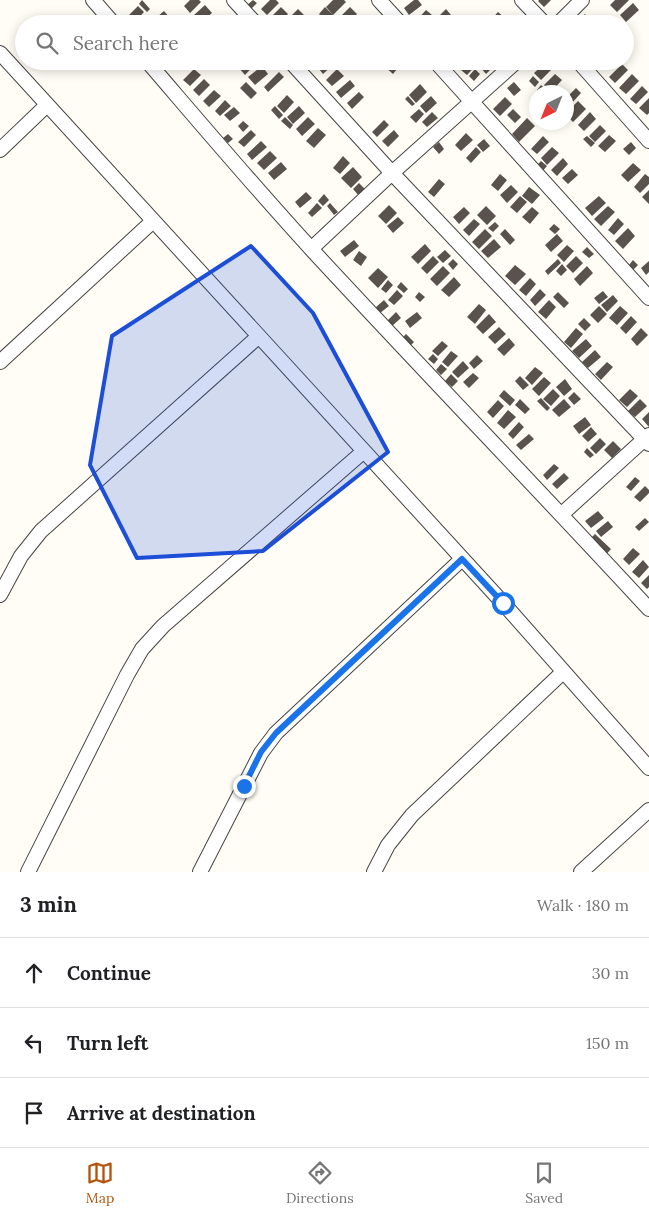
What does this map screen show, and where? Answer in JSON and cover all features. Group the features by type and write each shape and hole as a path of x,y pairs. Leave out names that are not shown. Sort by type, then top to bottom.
{"street":[{"path":"93,0 106,15"},
{"path":"234,0 248,15"},
{"path":"379,0 393,15"},
{"path":"522,0 536,15"},
{"path":"567,15 582,0"},
{"path":"0,53 15,69"},
{"path":"16,70 462,559 649,768"},
{"path":"154,70 311,249 429,376 562,514 649,609"},
{"path":"298,70 392,173 647,439 562,514"},
{"path":"443,70 649,298"},
{"path":"311,249 392,173 507,70"},
{"path":"586,70 649,140"},
{"path":"0,150 48,105"},
{"path":"0,362 154,221"},
{"path":"0,595 22,556 40,531 258,336"},
{"path":"28,872 127,675 142,649 163,626 364,452"},
{"path":"200,872 261,752 276,733 462,559"},
{"path":"374,872 388,845 412,815 563,672"},
{"path":"581,872 649,810"}],"highlighted area":[{"path":"251,246 313,313 388,452 263,551 137,558 90,465 112,336"}],"building":[{"path":"142,0 150,9 147,12 139,4"},
{"path":"190,0 199,0 201,2 190,13 184,6"},
{"path":"253,0 257,3 251,9 247,5"},
{"path":"270,0 276,0 279,3 267,15 261,9"},
{"path":"333,0 344,0 346,2 333,15 326,7"},
{"path":"414,0 418,0 422,5 409,15 404,8"},
{"path":"539,0 551,0 544,7"},
{"path":"615,0 629,0 617,12 610,5"},
{"path":"633,3 639,10 634,15 620,15"},
{"path":"205,5 212,13 210,15 194,15"},
{"path":"138,6 144,12 141,15 129,15"},
{"path":"281,7 288,14 287,15 273,15"},
{"path":"325,7 333,15 320,15"},
{"path":"350,7 357,14 356,15 342,15"},
{"path":"298,9 304,15 292,15"},
{"path":"446,9 451,15 440,15"},
{"path":"426,10 432,15 421,15"},
{"path":"164,11 167,15 159,15"},
{"path":"193,70 201,75 190,86 183,80"},
{"path":"241,70 250,70 245,75"},
{"path":"257,70 265,70 268,74 255,85 248,77"},
{"path":"336,70 344,76 332,86 326,80"},
{"path":"461,70 472,70 467,75"},
{"path":"474,70 480,74 474,81 469,76"},
{"path":"537,70 551,70 541,80 534,73"},
{"path":"616,70 628,70 615,83 609,77"},
{"path":"279,72 284,77 268,92 264,87"},
{"path":"555,74 562,80 557,85 544,85"},
{"path":"632,74 639,81 626,94 619,88"},
{"path":"533,76 539,82 537,85 533,85 529,81"},
{"path":"204,79 210,85 199,96 193,90"},
{"path":"350,80 355,86 341,98 336,92"},
{"path":"246,82 257,93 251,99 240,88"},
{"path":"514,82 521,90 514,96 507,88"},
{"path":"420,84 427,92 416,103 409,95"},
{"path":"642,86 648,92 636,104 630,99"},
{"path":"576,88 581,93 574,101 574,90"},
{"path":"214,90 221,96 209,107 203,101"},
{"path":"359,92 364,97 352,109 347,103"},
{"path":"287,95 294,102 284,113 277,106"},
{"path":"408,96 415,104 412,106 405,99"},
{"path":"431,96 437,103 426,113 420,106"},
{"path":"505,97 512,104 500,116 493,109"},
{"path":"649,98 649,113 647,115 639,108"},
{"path":"225,100 231,106 220,116 215,111"},
{"path":"578,101 586,109 574,121 574,105"},
{"path":"275,106 283,115 279,119 271,110"},
{"path":"299,106 305,113 293,124 287,117"},
{"path":"234,107 240,113 230,121 224,115"},
{"path":"419,109 424,114 416,123 410,117"},
{"path":"513,109 521,117 515,123 507,115"},
{"path":"432,112 438,118 427,127 422,122"},
{"path":"590,112 596,119 584,131 578,125"},
{"path":"285,117 293,125 290,129 281,121"},
{"path":"308,117 315,124 302,136 296,129"},
{"path":"527,118 529,120 529,130 531,130 519,142 512,134"},
{"path":"384,120 389,125 377,137 372,132"},
{"path":"243,121 249,126 243,132 238,126"},
{"path":"600,125 606,131 595,142 589,136"},
{"path":"318,128 326,135 314,148 306,141"},
{"path":"251,130 256,135 244,147 238,142"},
{"path":"394,130 399,136 388,147 382,141"},
{"path":"466,133 473,140 461,151 455,145"},
{"path":"228,134 233,139 228,143 223,138"},
{"path":"609,135 616,141 605,152 598,146"},
{"path":"543,136 549,142 537,154 531,149"},
{"path":"587,136 595,143 591,147 583,139"},
{"path":"484,139 490,146 483,152 477,145"},
{"path":"261,141 267,147 252,160 247,154"},
{"path":"439,142 444,149 439,154 433,147"},
{"path":"631,142 636,148 629,155 623,149"},
{"path":"476,147 481,152 471,163 466,158"},
{"path":"552,147 559,153 547,165 541,158"},
{"path":"270,151 277,158 264,170 257,163"},
{"path":"343,156 350,163 340,174 333,168"},
{"path":"563,158 568,164 557,176 551,170"},
{"path":"541,161 547,166 541,173 535,167"},
{"path":"281,162 287,169 274,180 268,173"},
{"path":"633,163 641,170 628,182 621,175"},
{"path":"353,167 362,177 351,188 341,178"},
{"path":"572,169 578,175 568,184 562,178"},
{"path":"500,174 507,180 498,191 491,185"},
{"path":"645,174 649,177 649,184 640,193 634,187"},
{"path":"439,179 445,184 434,197 428,192"},
{"path":"359,183 366,190 359,196 353,189"},
{"path":"511,185 518,192 507,203 500,195"},
{"path":"529,187 540,195 532,204 522,196"},
{"path":"649,190 649,204 642,197"},
{"path":"306,192 312,198 300,208 295,202"},
{"path":"324,194 329,200 323,206 318,201"},
{"path":"520,196 527,202 517,213 510,207"},
{"path":"599,196 606,203 592,216 585,208"},
{"path":"317,203 322,208 312,217 308,213"},
{"path":"330,203 338,212 334,215 327,206"},
{"path":"389,205 397,213 386,224 378,216"},
{"path":"486,206 496,216 487,225 477,215"},
{"path":"608,206 615,212 601,226 594,219"},
{"path":"464,207 470,213 459,224 453,217"},
{"path":"532,207 539,213 530,224 522,217"},
{"path":"398,217 404,223 393,233 387,226"},
{"path":"618,218 624,224 614,235 608,230"},
{"path":"474,219 480,224 469,236 463,230"},
{"path":"495,222 499,226 493,232 488,228"},
{"path":"554,224 560,229 555,234 549,229"},
{"path":"628,228 635,236 623,249 615,241"},
{"path":"485,229 492,236 479,249 472,242"},
{"path":"505,229 515,240 510,245 500,234"},
{"path":"557,234 563,241 551,252 545,245"},
{"path":"494,239 501,247 488,258 481,251"},
{"path":"354,240 359,246 345,257 340,251"},
{"path":"425,244 431,251 418,264 411,257"},
{"path":"567,245 574,251 564,262 557,255"},
{"path":"587,247 594,254 589,258 582,252"},
{"path":"445,250 451,256 443,263 437,257"},
{"path":"359,251 367,257 361,266 353,260"},
{"path":"433,256 439,262 427,274 421,268"},
{"path":"576,256 583,263 573,273 566,266"},
{"path":"453,259 458,264 453,270 448,264"},
{"path":"558,259 561,263 548,275 545,271"},
{"path":"633,260 638,265 633,270 629,265"},
{"path":"649,261 649,272 646,275 641,268"},
{"path":"562,264 567,270 561,276 556,271"},
{"path":"515,265 526,274 515,285 505,276"},
{"path":"443,266 450,273 437,286 430,279"},
{"path":"587,266 593,273 580,286 574,279"},
{"path":"378,268 388,277 378,288 368,278"},
{"path":"454,277 461,285 449,297 441,290"},
{"path":"530,278 536,284 526,296 519,290"},
{"path":"388,280 393,285 386,293 381,289"},
{"path":"401,282 408,289 404,293 397,287"},
{"path":"540,289 546,295 535,306 530,300"},
{"path":"397,290 403,296 394,305 388,300"},
{"path":"603,291 608,297 599,304 594,298"},
{"path":"419,292 425,297 420,302 415,297"},
{"path":"558,292 569,303 564,308 553,297"},
{"path":"613,295 618,301 607,312 601,305"},
{"path":"384,300 389,306 380,313 375,308"},
{"path":"549,300 556,307 546,319 538,312"},
{"path":"479,304 486,310 475,324 467,317"},
{"path":"599,306 607,314 598,323 590,315"},
{"path":"620,306 628,313 617,325 609,318"},
{"path":"396,312 401,318 392,326 387,321"},
{"path":"417,312 422,318 410,328 405,321"},
{"path":"489,314 496,322 483,334 476,327"},
{"path":"631,316 637,322 626,334 620,328"},
{"path":"584,318 591,325 585,331 578,324"},
{"path":"499,327 506,334 495,344 488,337"},
{"path":"576,328 583,334 571,348 564,342"},
{"path":"641,328 648,335 637,346 631,339"},
{"path":"406,334 414,342 408,348 400,340"},
{"path":"509,338 515,345 504,356 497,349"},
{"path":"586,339 592,346 579,358 572,351"},
{"path":"442,341 448,346 438,356 432,351"},
{"path":"595,350 601,357 588,368 582,362"},
{"path":"451,351 458,356 448,367 442,362"},
{"path":"433,354 438,359 434,364 428,359"},
{"path":"477,355 483,361 474,369 469,363"},
{"path":"463,361 469,368 458,378 452,372"},
{"path":"607,362 613,367 601,380 595,374"},
{"path":"441,364 447,369 441,375 436,370"},
{"path":"535,367 543,373 532,385 525,378"},
{"path":"473,373 479,378 469,388 463,382"},
{"path":"451,374 458,381 452,387 445,381"},
{"path":"520,376 529,385 523,390 515,381"},
{"path":"544,377 551,383 539,396 532,389"},
{"path":"565,379 572,389 564,396 556,387"},
{"path":"553,389 560,396 551,406 543,399"},
{"path":"630,389 638,396 627,407 619,400"},
{"path":"504,390 515,400 510,406 499,396"},
{"path":"574,392 581,399 574,405 568,398"},
{"path":"541,398 550,408 547,411 537,401"},
{"path":"520,399 530,409 525,414 515,405"},
{"path":"564,399 571,407 559,417 552,410"},
{"path":"640,399 647,406 635,417 628,411"},
{"path":"498,400 504,406 493,418 487,412"},
{"path":"508,410 516,417 504,429 497,423"},
{"path":"649,412 649,427 642,419"},
{"path":"585,417 591,425 579,434 573,426"},
{"path":"519,422 524,427 513,439 508,434"},
{"path":"591,427 597,434 588,442 582,436"},
{"path":"529,434 534,439 521,450 516,445"},
{"path":"600,438 606,444 596,454 590,448"},
{"path":"613,441 621,449 612,458 604,450"},
{"path":"587,448 594,455 590,458 584,452"},
{"path":"554,464 559,468 547,480 543,475"},
{"path":"564,473 569,478 557,489 552,484"},
{"path":"635,477 640,481 631,491 626,487"},
{"path":"645,486 649,493 640,502 634,497"},
{"path":"598,511 604,518 591,528 585,521"},
{"path":"645,518 649,522 639,531 635,527"},
{"path":"608,521 613,527 601,537 596,531"},
{"path":"595,534 611,549 605,556 589,540"},
{"path":"633,548 640,554 629,565 623,559"},
{"path":"643,560 649,567 639,578 632,572"},
{"path":"649,575 649,587 647,589 641,583"}],"route":[{"path":"244,786 261,752 276,733 462,559 503,603"}]}
